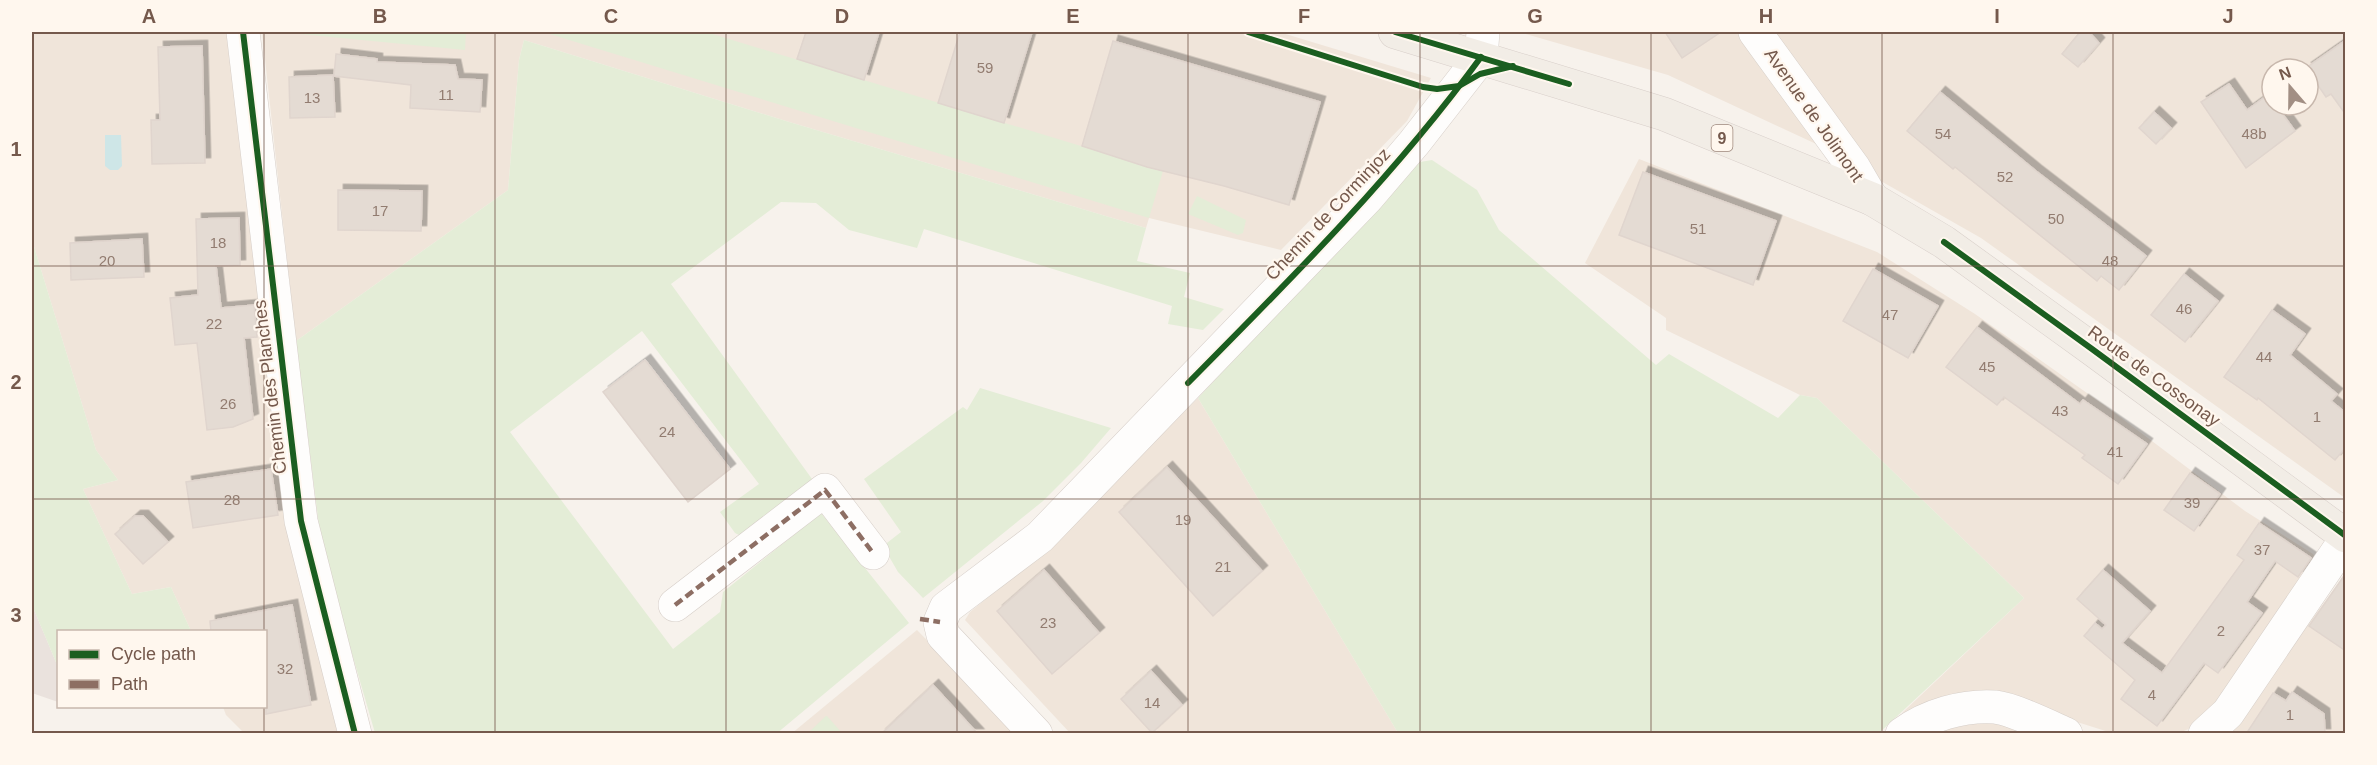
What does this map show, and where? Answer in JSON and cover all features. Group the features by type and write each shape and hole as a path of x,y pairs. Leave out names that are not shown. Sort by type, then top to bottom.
{"main road":[{"name":"Route de Cossonay","path":"1395,32 1482,44 1664,114 1872,199 1944,242 2343,529"}],"street":[{"name":"Chemin des Planches","path":"243,32 301,521 355,734"},
{"name":"Avenue de Jolimont","path":"1755,32 1854,168 1872,199"},
{"name":"Chemin de Corminjoz","path":"1036,734 943,635 940,622 946,608 1040,537 1367,198 1434,119 1482,44"},
{"path":"675,605 825,490 873,554"},
{"path":"2205,734 2228,713 2343,529"},
{"path":"1902,734 1916,723 1960,709 1997,707 2066,734"}],"shaded area":[{"path":"32,32 229,32 343,733 244,733 226,715 223,708 267,708 267,630 191,630 171,587 132,594 83,489 118,480 96,450 32,240"},
{"path":"262,32 1279,32 1431,78 1407,121 1281,250 1149,218 1146,228 524,40 519,60 508,190 296,341"},
{"path":"1519,32 2345,32 2345,498 1981,238 1814,143 1668,75"},
{"path":"1639,159 1877,252 1975,314 2104,405 2245,511 2313,554 2318,562 2217,706 2198,725 2179,733 2112,733 2042,711 1958,700 1902,713 2024,598 1817,398 1800,395 1666,330 1666,318 1585,263"},
{"path":"1198,398 1398,733 1070,733 965,620 970,612 1049,548"},
{"path":"2343,577 2345,580 2345,733 2224,734 2235,724"},
{"path":"32,605 57,665 57,702 32,693"},
{"path":"917,630 1017,733 791,734"},
{"path":"1994,720 2043,734 1917,734"}],"green space":[{"path":"279,32 466,32 465,50"},
{"path":"543,32 706,32 1163,171 1149,218"},
{"path":"524,40 1146,228 1137,261 1190,273 1184,297 1224,309 1203,330 1168,324 1172,306 924,229 917,248 849,230 816,203 781,202 671,284 812,479 809,491 741,536 735,533 720,512 759,484 642,331 510,432 673,649 720,612 723,592 821,513 909,623 776,734 375,733 322,550 296,341 508,190 519,60"},
{"path":"1432,160 1477,190 1499,230 1656,365 1669,354 1778,418 1800,395 1817,398 2024,598 1879,733 1398,733 1198,398 1420,162"},
{"path":"1197,196 1246,220 1243,233 1238,235 1188,214"},
{"path":"32,240 96,450 118,480 83,489 132,594 171,587 191,630 57,630 57,665 32,605"},
{"path":"980,388 1111,428 1081,463 1043,501 923,598 898,572 883,546 901,532 864,479 963,407 967,410"},
{"path":"826,716 842,733 808,733"}],"water":[{"path":"105,135 121,135 122,166 118,170 110,170 105,166"}],"building":[{"path":"806,32 879,32 864,80 797,59"},
{"path":"960,32 1032,32 1004,123 938,103"},
{"path":"1665,32 1721,32 1682,58"},
{"path":"2080,32 2089,32 2099,43 2078,67 2062,54"},
{"path":"2346,40 2346,115 2331,94 2326,97 2320,88 2320,58"},
{"path":"1113,41 1320,102 1289,205 1147,167 1082,146"},
{"path":"202,46 205,163 152,164 151,120 160,120 158,47"},
{"path":"336,54 377,59 377,62 455,65 458,79 482,80 480,112 410,108 411,85 334,76"},
{"path":"333,75 335,117 290,118 289,77"},
{"path":"2229,84 2247,110 2260,101 2260,117 2285,117 2295,131 2246,168 2201,102"},
{"path":"1940,92 2036,171 2146,256 2119,290 2101,276 2097,281 1907,131"},
{"path":"2154,112 2171,128 2156,144 2139,128"},
{"path":"1643,172 1776,221 1753,285 1619,235"},
{"path":"338,190 422,191 421,231 338,230"},
{"path":"239,218 240,265 216,266 221,308 254,305 257,337 244,338 253,419 233,427 207,430 197,343 175,345 170,298 198,295 196,219"},
{"path":"142,239 144,277 71,280 70,243"},
{"path":"1873,269 1938,306 1908,358 1843,321"},
{"path":"2184,274 2218,301 2185,342 2151,315"},
{"path":"2272,310 2305,334 2290,355 2337,394 2331,401 2346,413 2346,447 2335,460 2258,398 2257,400 2224,377"},
{"path":"1977,327 2080,404 2083,400 2147,444 2118,484 2082,458 2085,455 2004,397 1997,405 1946,367"},
{"path":"645,360 730,469 688,502 603,392"},
{"path":"1167,467 1262,571 1213,616 1119,512"},
{"path":"271,469 278,515 193,528 186,482"},
{"path":"2190,473 2220,494 2194,531 2164,510"},
{"path":"135,516 143,516 168,542 143,564 115,534"},
{"path":"2259,523 2311,558 2298,577 2275,561 2247,602 2262,613 2218,673 2204,663 2157,726 2121,699 2135,680 2084,636 2095,623 2102,629 2106,625 2077,599 2103,570 2150,611 2122,643 2162,673 2244,560 2237,555"},
{"path":"1044,570 1099,633 1052,674 997,611"},
{"path":"2346,573 2346,651 2309,626"},
{"path":"292,605 311,705 266,714 267,630 211,630 210,621"},
{"path":"1151,671 1182,705 1152,733 1121,699"},
{"path":"933,685 978,734 881,734"},
{"path":"2292,692 2324,714 2325,734 2246,734 2273,693 2286,701"}],"marked path":[{"path":"675,605 825,490 873,553"},
{"path":"920,619 940,622"}],"cycle path":[{"path":"243,32 301,521 355,734"},
{"path":"1248,32 1423,87 1437,89 1459,86 1480,74 1513,66"},
{"path":"1395,32 1569,84"},
{"path":"1188,383 1378,185 1448,101 1481,57"},
{"path":"1944,242 2346,536"}]}
